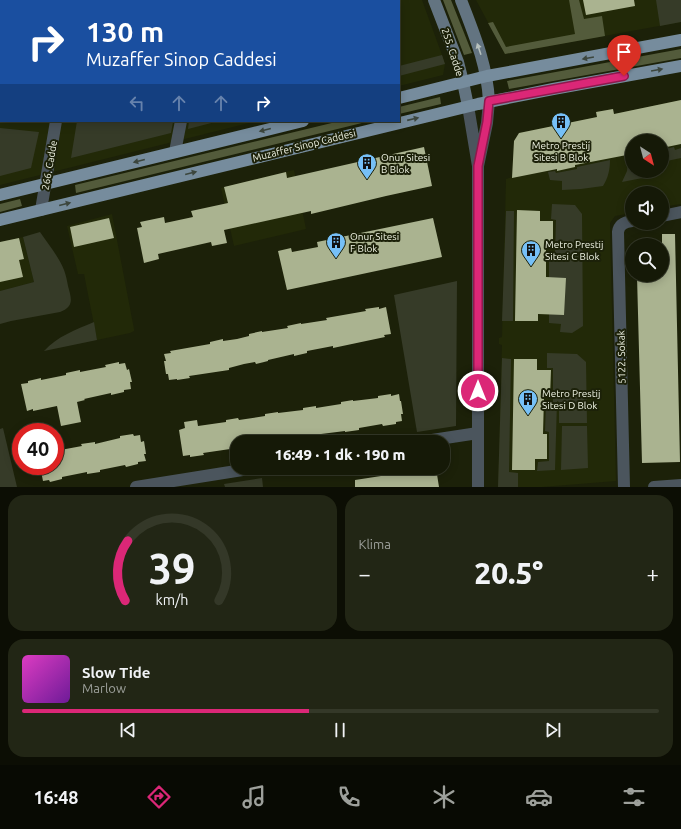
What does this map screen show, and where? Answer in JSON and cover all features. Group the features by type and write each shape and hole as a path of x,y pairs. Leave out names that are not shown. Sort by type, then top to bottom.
{"main road":[{"name":"255. Cadde","path":"434,0 458,62 468,106"},
{"path":"461,0 481,53 487,76 489,101"},
{"path":"400,98 487,76 681,40"},
{"name":"Muzaffer Sinop Caddesi","path":"0,220 489,101 681,66"},
{"path":"0,195 299,122"}],"street":[{"path":"478,166 487,122 489,101"},
{"path":"468,106 478,166 478,487"},
{"name":"266. Cadde","path":"41,210 56,122"},
{"path":"176,152 181,122"},
{"path":"669,215 681,212"},
{"name":"5122. Sokak","path":"624,487 618,229 625,223"},
{"path":"450,437 478,433"},
{"path":"136,487 171,484 230,473"},
{"path":"654,487 681,485"}],"shaded area":[{"path":"400,0 422,0 445,64 443,75 400,86"},
{"path":"443,0 451,0 472,53 464,55"},
{"path":"476,0 681,0 681,22 505,54"},
{"path":"569,0 579,0 584,19 602,16 605,36 505,54 488,23 493,22 506,47 575,34"},
{"path":"656,0 681,0 681,22 660,26"},
{"path":"681,49 681,58 509,89 507,81"},
{"path":"442,55 445,64 400,76 400,66"},
{"path":"440,97 441,104 400,114 400,107"},
{"path":"681,100 681,204 669,206 669,186 625,186 625,214 615,216 610,223 616,481 542,487 498,487 502,345 499,344 499,338 502,337 506,179 512,177 514,141 519,133 597,117 596,112 613,109 614,114"},
{"path":"0,122 253,122 0,185"},
{"path":"77,122 173,122 171,133 71,158"},
{"path":"189,122 215,122 188,129"},
{"path":"336,122 366,122 76,193 75,185"},
{"path":"0,128 39,132 31,168 0,176"},
{"path":"674,147 675,150 681,148 681,158 669,161 669,148"},
{"path":"610,160 610,167 603,186 562,190 562,181 550,180 548,172 555,171 556,173 577,169 577,167"},
{"path":"294,170 306,229 234,246 221,188"},
{"path":"625,175 625,178 643,178 622,182"},
{"path":"20,199 22,206 0,212 0,204"},
{"path":"552,204 575,205 582,214 583,326 572,333 560,332 561,324 549,323 549,253 555,253 556,220 551,219"},
{"path":"506,211 514,211 513,321 502,321"},
{"path":"112,214 134,331 97,340 84,274 78,274 67,226"},
{"path":"40,232 62,265 70,294 70,304 65,310 60,312 0,324 0,291 34,282 23,237"},
{"path":"23,237 34,282 0,291 0,242"},
{"path":"457,281 456,426 417,432 394,295"},
{"path":"94,322 97,340 44,351 61,337"},
{"path":"547,353 577,354 586,362 587,423 559,423 559,402 557,401 555,470 537,471 538,462 549,461 549,432 545,431 546,401 553,401 553,368 547,368"},
{"path":"502,358 511,359 509,472 518,473 518,487 498,487"},
{"path":"562,426 587,426 588,468 561,470"},
{"path":"3,428 12,466 12,475 14,475 17,487 0,487 0,429"},
{"path":"262,478 263,487 225,487 224,484"}],"building":[{"path":"583,0 634,0 635,6 586,15"},
{"path":"681,100 681,144 669,147 669,134 625,134 625,155 575,165 575,167 557,171 557,169 512,178 514,141 519,133 597,117 596,112 613,109 614,114"},
{"path":"424,147 432,186 311,214 311,211 224,230 227,243 212,246 211,242 158,254 159,259 144,263 137,228 142,227 140,222 164,217 165,223 193,217 191,211 228,203 224,187 286,172 287,178"},
{"name":"Metro Prestij Sitesi C Blok","path":"517,210 540,211 540,221 553,221 553,248 546,248 546,277 566,278 564,315 538,314 538,321 515,321"},
{"path":"109,218 114,238 74,247 70,227"},
{"path":"433,218 442,257 287,290 278,251 291,248 292,252 318,247 317,242"},
{"path":"662,234 675,234 680,462 642,463 637,282 669,282 669,238 662,238"},
{"path":"19,238 24,259 19,260 23,277 0,282 0,242"},
{"path":"379,307 379,309 386,307 391,334 384,335 385,337 333,348 333,346 307,351 307,353 294,356 294,354 256,364 255,362 244,364 229,368 229,370 189,376 190,378 169,380 168,374 166,374 164,361 166,361 164,354 171,353 170,351 210,344 210,342 223,339 223,341 237,339 262,331 288,328 287,326 301,323 327,320 326,318 366,311 365,309"},
{"name":"Metro Prestij Sitesi D Blok","path":"514,359 537,359 537,370 551,370 550,397 544,397 543,434 547,434 547,459 535,459 535,470 512,470"},
{"path":"119,362 119,364 125,363 127,370 129,369 132,382 130,382 131,389 111,395 111,393 84,399 85,400 77,402 81,422 64,425 64,423 60,423 57,406 27,411 21,384 41,378 41,380 66,375 66,373 80,370 80,372 106,367 105,365"},
{"path":"391,394 391,396 399,394 403,414 401,414 402,421 396,422 396,424 383,426 382,424 359,428 359,430 322,435 230,435 230,449 203,453 204,455 190,457 190,455 183,456 179,430 185,428 184,422 197,420 198,426 226,422 226,420 238,418 239,420 265,416 265,414 303,410 303,408 316,406 316,408 341,404 341,402 353,400 378,398 378,396"},
{"path":"133,434 134,436 140,435 141,442 144,441 146,454 144,454 146,461 138,462 138,464 126,467 125,465 100,470 100,472 87,474 87,472 62,477 62,479 50,482 49,480 43,481 42,475 64,475 64,449 82,446 81,444 95,442 95,444 120,438 120,436"},
{"path":"437,475 439,487 355,487 355,480 381,476"}],"place":[{"name":"Metro Prestij Sitesi B Blok","path":"561,139"},
{"name":"Onur Sitesi B Blok","path":"367,180"},
{"name":"Onur Sitesi F Blok","path":"336,259"},
{"name":"Metro Prestij Sitesi C Blok","path":"531,267"},
{"name":"Metro Prestij Sitesi D Blok","path":"528,416"}],"route":[{"path":"478,391 478,166 489,112 489,101 624,76"}]}
